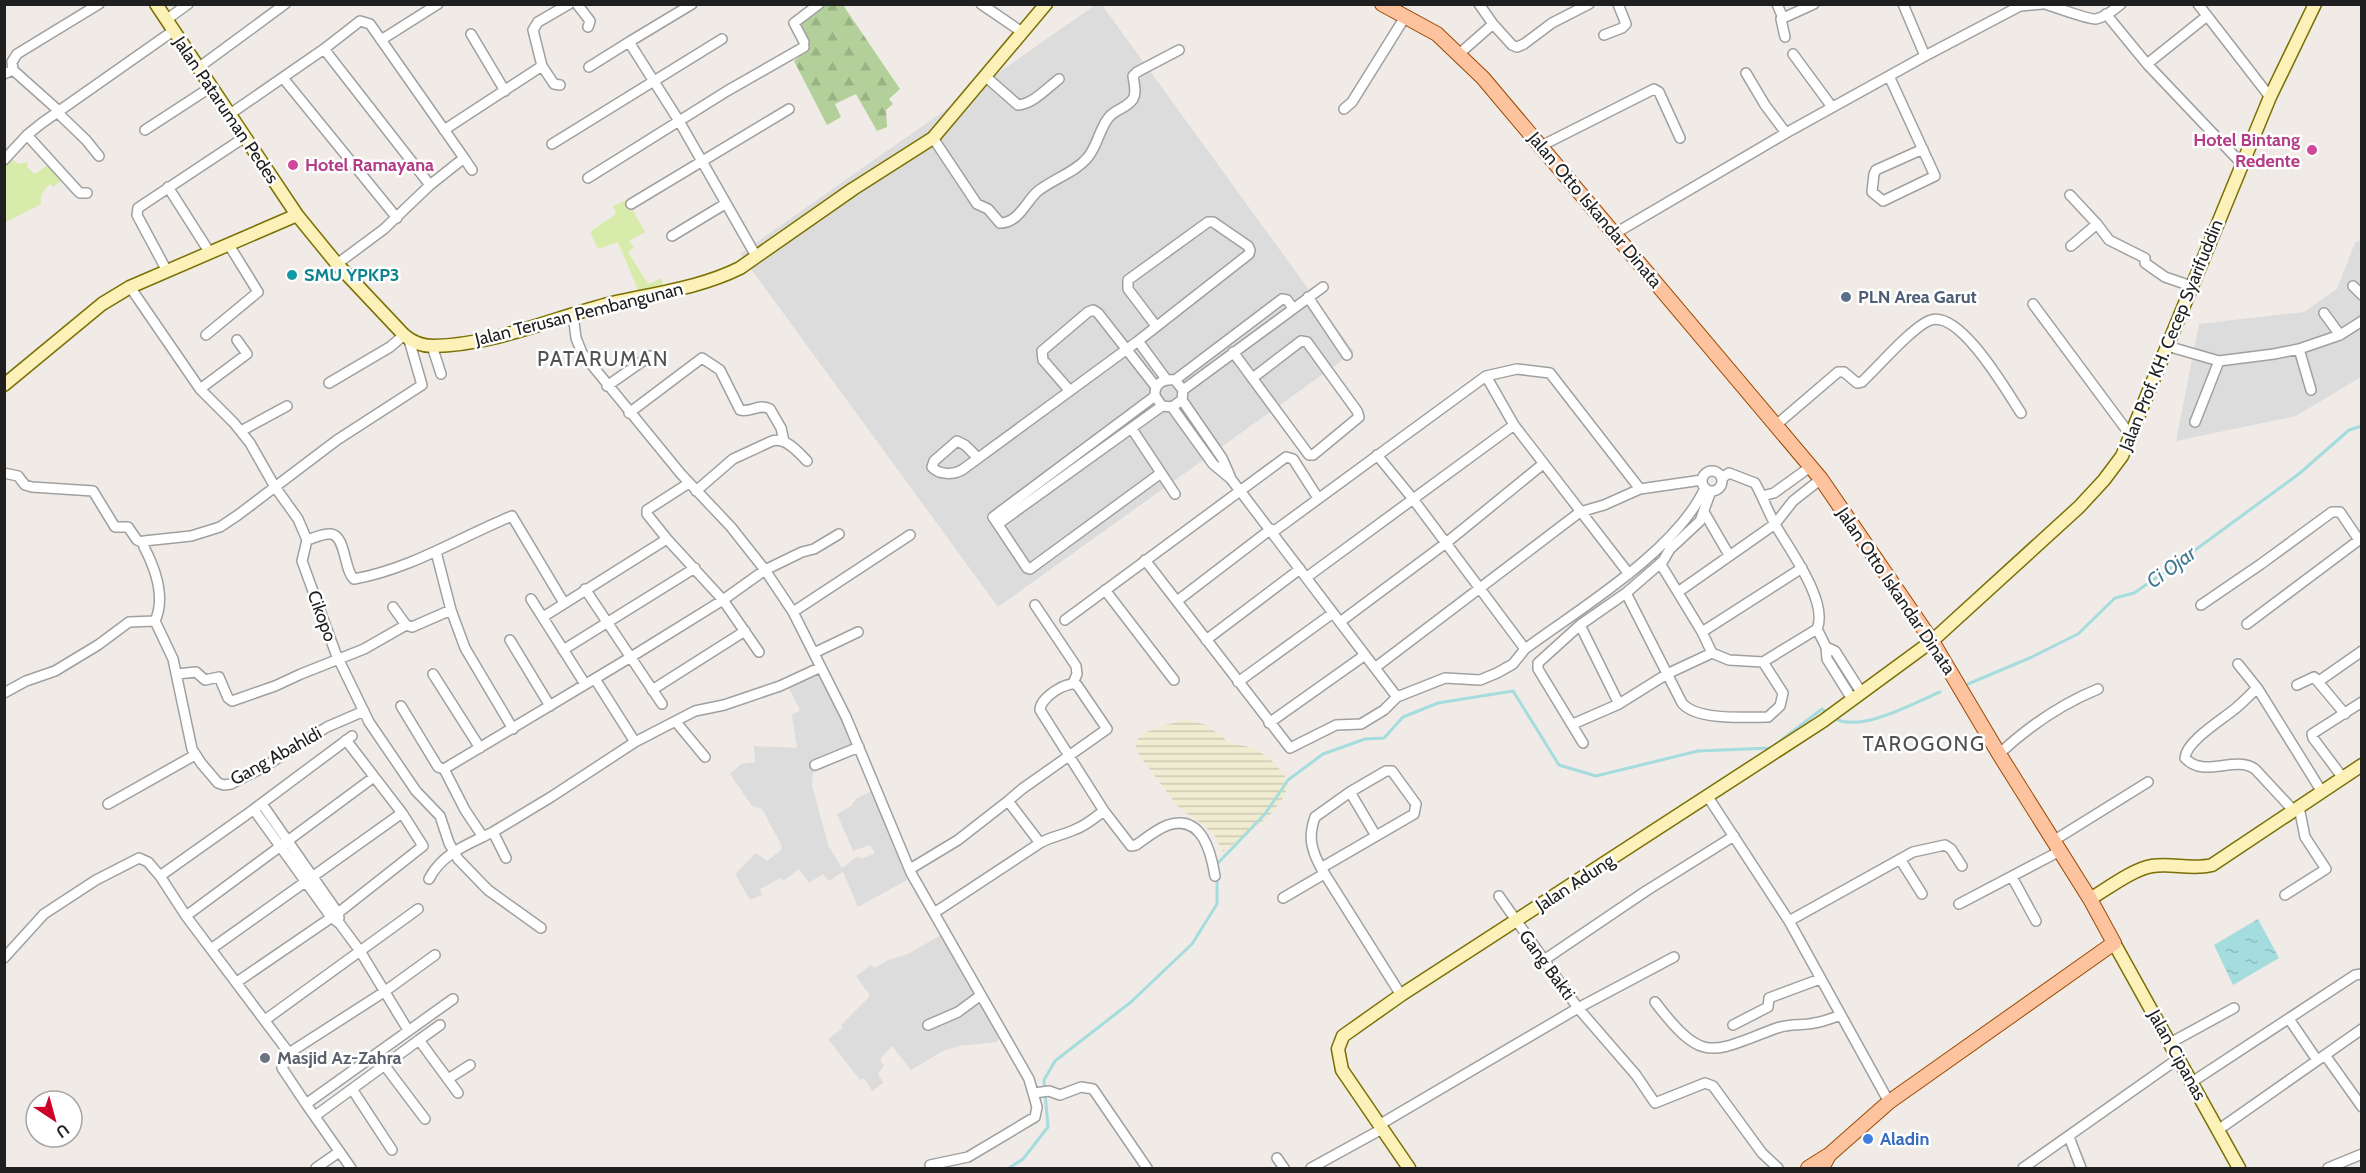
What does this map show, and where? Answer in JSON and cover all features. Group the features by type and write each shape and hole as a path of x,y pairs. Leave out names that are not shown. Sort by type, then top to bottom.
{"main road":[{"name":"Jalan Otto Iskandar Dinata","path":"1382,4 1437,34 1483,78 1821,479 1932,641 1999,754 2090,898 2114,943"},
{"path":"1808,1168 1828,1155 1889,1102 2114,943"},
{"path":"1822,1168 1828,1155"}],"street":[{"path":"99,4 17,54 9,72 58,112 99,156"},
{"name":"Jalan Pataruman Pedes","path":"156,4 297,215"},
{"path":"4,160 27,135 169,26 188,4"},
{"path":"198,68 285,4"},
{"path":"381,40 438,4"},
{"path":"561,85 554,84 542,66 533,33 534,25 569,4"},
{"path":"577,4 590,21 588,27"},
{"path":"589,67 692,4"},
{"path":"588,178 804,44 794,23 819,4"},
{"path":"981,4 1022,32"},
{"name":"Jalan Terusan Pembangunan","path":"406,337 432,346 497,338 573,314 723,277 740,268 853,189 933,138 1046,4"},
{"path":"1479,4 1493,24 1512,45 1517,47 1552,23 1589,4"},
{"path":"1604,35 1626,24 1618,4"},
{"path":"1777,4 1783,18"},
{"path":"1785,37 1780,22 1783,18 1814,4"},
{"path":"1903,4 1925,56"},
{"path":"1614,234 1832,107 2020,6 2044,4 2074,12 2088,19 2096,19 2121,4"},
{"path":"2198,4 2270,97"},
{"name":"Jalan Prof. KH. Cecep Syarifuddin","path":"1932,641 2079,507 2122,456 2270,97 2316,4"},
{"path":"2106,14 2147,64 2242,164"},
{"path":"2147,64 2207,16"},
{"path":"1344,109 1352,102 1405,17"},
{"path":"230,114 363,20 370,24 472,170"},
{"path":"1459,54 1493,24"},
{"path":"471,34 505,91"},
{"path":"552,144 722,39"},
{"path":"629,42 679,121 756,256"},
{"path":"324,49 430,185"},
{"path":"933,138 977,204 988,209 1000,223 1005,223 1022,211 1039,191 1089,156 1108,118 1132,102 1135,90 1134,76 1137,72 1179,50"},
{"path":"1793,54 1832,107"},
{"path":"444,130 542,66"},
{"path":"1746,73 1765,105 1786,133"},
{"path":"985,76 1018,105 1033,99 1059,79"},
{"path":"1889,76 1923,149 1935,176 1883,201 1875,197 1872,192 1876,170 1923,149"},
{"path":"283,78 397,218"},
{"path":"145,130 211,87"},
{"path":"1541,146 1654,89 1659,92 1680,138"},
{"path":"632,204 789,109"},
{"path":"27,135 76,189 87,194"},
{"path":"167,271 136,211 168,187 246,137"},
{"path":"337,264 397,218 430,185 465,158"},
{"path":"168,187 210,253"},
{"path":"2070,195 2109,240 2145,258 2145,263 2165,277 2191,286"},
{"path":"672,236 725,204"},
{"path":"4,385 102,304 130,287 297,215 337,264 406,337 422,385 337,440 220,526 191,536 147,540 143,543"},
{"path":"978,458 966,445 957,441 934,461 932,467 938,472 956,473 978,458 1138,341 1249,254 1248,246 1213,222 1208,222 1128,280 1128,288 1156,326"},
{"path":"2071,246 2097,224"},
{"path":"206,334 258,292 229,245"},
{"path":"2353,286 2361,295"},
{"path":"130,287 200,389 241,431 275,487 298,519 307,540 326,534 336,536 342,546 350,576 354,579 378,573 436,552 512,516 564,603"},
{"path":"998,524 1132,429 1167,407 1233,352 1323,287"},
{"path":"1308,297 1347,355"},
{"path":"1161,473 1030,569 1027,568 993,517 1155,391 1282,299 1287,300 1293,308"},
{"path":"2033,304 2131,436"},
{"path":"1070,391 1043,360 1042,351 1088,312 1094,310 1127,349 1155,391 1213,464 1240,490 1397,697"},
{"path":"2324,313 2340,335"},
{"path":"573,314 576,338 582,353 629,413 696,491 731,527 765,570 793,612 846,717 910,869 1035,1093 1036,1112 1035,1117 1030,1121 968,1157 930,1165"},
{"path":"1775,426 1838,372 1844,372 1857,383 1862,382 1918,328 1936,319 1946,320 1971,344 1989,365 2021,413"},
{"path":"2167,346 2219,361 2274,354 2300,349 2340,335 2361,321"},
{"path":"329,383 406,337"},
{"path":"200,389 246,354 237,340"},
{"path":"1138,341 1182,395 1222,458 1231,479"},
{"path":"1233,352 1254,377 1309,455 1313,455 1359,417 1358,411 1307,342 1302,341 1254,377"},
{"path":"432,346 441,374"},
{"path":"2300,349 2311,390"},
{"path":"607,386 650,356"},
{"path":"629,413 702,358 720,370 740,410 746,411 762,406 770,408 781,428 784,441"},
{"path":"2195,422 2219,361"},
{"path":"1177,600 1486,376 1517,369 1550,373 1640,489"},
{"path":"1486,376 1514,425 1629,574"},
{"path":"241,431 288,406"},
{"path":"1206,640 1413,499 1514,425"},
{"path":"1132,429 1175,494"},
{"path":"696,491 733,459 779,439 807,461"},
{"path":"1377,454 1525,649"},
{"path":"1072,457 1079,467"},
{"path":"1065,620 1286,457 1293,459 1318,498"},
{"path":"1340,622 1446,543 1543,464"},
{"path":"1762,496 1774,493 1810,467"},
{"path":"1583,743 1538,669 1538,663 1580,625 1626,593 1660,563 1678,541 1700,521 1704,512 1705,474 1711,471 1718,472 1722,478"},
{"path":"4,473 18,476 25,485 32,488 93,491 113,525 128,527 137,540 143,543 158,580 158,605 154,621 129,622 98,645 55,670 26,681 4,693"},
{"path":"1376,668 1580,512 1604,505 1640,489 1720,487 1722,478 1729,473 1755,483 1775,524 1802,568 1815,599 1820,621 1817,629 1762,662 1729,660 1712,653 1702,632 1660,563"},
{"path":"1678,592 1775,524 1793,501 1821,479"},
{"path":"689,483 647,510 648,516 667,540 723,600 759,652"},
{"path":"1145,560 1290,748 1336,725 1361,724 1384,710 1397,697 1445,678 1480,680 1497,674 1513,664 1525,649 1629,574 1666,541 1696,508 1706,486"},
{"path":"2201,604 2336,510 2340,512 2361,541 2247,624"},
{"path":"1704,512 1729,555"},
{"path":"444,769 723,600 765,570 806,550 814,549 839,534"},
{"path":"793,612 910,535"},
{"name":"Cikopo","path":"307,540 302,553 302,561 339,658 364,711 416,790 440,816 453,853 488,891 541,928"},
{"path":"543,617 667,540"},
{"path":"436,552 451,610 465,648 513,729"},
{"path":"563,650 695,568"},
{"path":"1702,632 1802,568"},
{"path":"585,589 662,704"},
{"path":"1105,590 1174,680"},
{"path":"1626,593 1683,704 1692,712 1732,717 1768,717 1780,706 1783,693 1762,662"},
{"path":"531,599 585,684"},
{"path":"1035,605 1078,670 1073,683"},
{"path":"393,607 406,625"},
{"path":"177,674 196,672 205,680 219,677 228,698 232,701 275,686 378,642 406,625 417,626 451,610"},
{"path":"1238,682 1333,613"},
{"name":"Gang Abahldi","path":"154,621 173,659 186,726 195,756 218,783 231,784 327,727 364,711"},
{"path":"1580,625 1619,704"},
{"path":"1817,629 1826,647 1827,659 1857,695"},
{"path":"652,690 745,631"},
{"path":"814,653 858,632"},
{"path":"510,640 549,706"},
{"name":"Jalan Adung","path":"1409,1168 1342,1070 1338,1049 1343,1036 1401,995 1823,721 1932,641"},
{"path":"2319,681 2361,651"},
{"path":"1573,724 1619,704 1667,674 1712,653"},
{"path":"1269,723 1365,655"},
{"path":"2238,664 2257,688 2322,792"},
{"path":"429,879 440,863 453,853 493,832 635,742 703,709 724,705 780,686 821,667"},
{"path":"433,674 480,748"},
{"path":"2297,685 2311,677 2319,681 2344,714"},
{"path":"595,679 635,742"},
{"path":"910,869 957,840 1069,754 1105,731 1107,728 1077,685 1073,683 1066,684 1042,702 1040,707 1069,754 1104,811 1131,846 1170,824 1185,825 1196,830 1204,837 1210,848 1215,876"},
{"path":"2257,688 2196,741 2186,752 2186,758 2204,767 2248,764 2297,809 2305,837 2326,869 2285,895"},
{"path":"1999,754 2033,724 2077,697 2098,689"},
{"path":"2343,778 2312,736 2361,702"},
{"path":"401,706 438,767 444,769 465,810 483,837"},
{"path":"676,722 705,757"},
{"path":"160,876 258,807 349,738 374,777 423,844 421,850 334,915 237,982"},
{"path":"815,765 859,747"},
{"path":"108,804 195,756"},
{"path":"2090,898 2149,867 2212,866 2361,765"},
{"path":"1283,898 1323,871 1376,836 1414,814 1416,804 1395,773 1390,770 1350,792 1316,817 1312,825 1310,840 1312,852 1323,871 1401,995"},
{"path":"186,916 374,777"},
{"path":"1959,904 2012,878 2148,782"},
{"path":"1350,792 1376,836"},
{"path":"1708,796 1789,921 1889,1102"},
{"path":"1008,801 1041,843"},
{"path":"258,807 360,951 408,1030"},
{"path":"934,913 1054,835 1085,825 1104,811"},
{"path":"212,949 402,813"},
{"path":"493,832 506,858"},
{"path":"1544,960 1646,891 1734,836"},
{"path":"1789,921 1913,852 1945,845 1951,849 1962,866"},
{"path":"4,958 44,914 96,880 139,858 148,862 160,876 186,916 289,1053"},
{"path":"1900,859 1922,894"},
{"path":"2012,878 2036,921"},
{"name":"Gang Bakti","path":"1499,896 1578,1008 1636,1075 1654,1103 1705,1083 1713,1086 1762,1153 1778,1168"},
{"path":"265,1020 418,909"},
{"name":"Jalan Cipanas","path":"2114,943 2239,1168"},
{"path":"351,1168 282,1068 289,1053 384,992 435,955"},
{"path":"1311,1168 1578,1008 1674,957"},
{"path":"2192,1082 2355,975 2361,974"},
{"path":"1733,1025 1768,1007 1769,998 1820,979"},
{"path":"928,1025 958,1012 981,995"},
{"path":"306,1104 453,999"},
{"path":"1655,1002 1672,1024 1702,1049 1740,1044 1789,1025 1815,1023 1841,1015"},
{"path":"2170,1043 2234,1008"},
{"path":"2289,1019 2361,1107"},
{"path":"315,1116 440,1024"},
{"path":"2218,1130 2361,1029"},
{"path":"419,1040 458,1093"},
{"path":"2023,1168 2179,1058"},
{"path":"448,1079 470,1065"},
{"path":"385,1066 425,1119"},
{"path":"1035,1093 1049,1090 1060,1095 1081,1087 1092,1089 1147,1168"},
{"path":"352,1089 392,1150"},
{"path":"2069,1137 2081,1168"},
{"path":"316,1168 339,1152"},
{"path":"2328,1168 2361,1154"},
{"path":"1278,1158 1284,1168"}],"shaded area":[{"path":"1095,5 1102,5 1354,352 998,607 740,254"},
{"path":"2361,240 2361,377 2296,416 2176,441 2199,324 2304,312 2337,289 2355,243"},
{"path":"822,669 859,753 813,773 812,785 828,845 842,868 858,856 862,859 875,853 870,845 853,851 837,814 851,806 857,798 872,791 907,880 858,907 843,872 829,881 823,874 809,883 799,869 783,881 780,878 760,889 762,895 750,900 735,874 756,853 767,861 780,851 782,846 762,809 752,806 730,774 741,764 755,762 754,746 797,748 792,715 800,710 788,686"},
{"path":"1186,720 1207,725 1230,743 1254,748 1270,759 1284,774 1288,787 1282,800 1268,817 1223,852 1215,836 1179,808 1139,755 1135,743 1142,734"},
{"path":"941,935 955,954 999,1036 997,1042 960,1046 943,1051 911,1070 892,1046 880,1059 884,1066 878,1073 883,1083 872,1091 864,1078 860,1080 828,1039 843,1028 841,1025 870,996 856,976 871,965 875,968 888,960 908,954"}],"green space":[{"path":"824,5 843,5 900,89 889,99 893,104 886,110 887,127 877,131 856,94 835,104 841,117 827,125 794,61 808,50 798,24"},
{"path":"12,159 18,164 28,162 27,167 35,174 48,165 63,179 53,187 50,184 46,188 41,204 6,222 5,165"},
{"path":"627,200 645,232 629,241 634,247 628,252 648,284 662,278 663,289 638,290 618,242 598,249 590,232 616,214 613,206"}],"water":[{"path":"2258,919 2279,958 2233,985 2214,945"}],"waterway":[{"name":"Ci Ojar","path":"1968,684 2032,657 2078,634 2115,598 2134,593 2172,567 2300,473 2349,430 2362,426"},
{"path":"1217,867 1217,864 1265,814 1288,780 1323,754 1365,739 1384,738 1403,717 1438,703 1513,691 1559,765 1596,776 1698,751 1771,748 1822,709 1827,713"},
{"path":"1832,717 1843,722 1871,720 1940,692"},
{"path":"1009,1168 1023,1159 1048,1127 1044,1080 1055,1061 1131,1002 1192,944 1217,904 1217,877"}],"place":[{"name":"Hotel Bintang Redente","path":"2312,150"},
{"name":"Hotel Ramayana","path":"293,165"},
{"name":"SMU YPKP3","path":"292,275"},
{"name":"PLN Area Garut","path":"1846,297"},
{"name":"Masjid Az-Zahra","path":"265,1058"},
{"name":"Aladin","path":"1868,1139"}],"district":[{"name":"PATARUMAN","path":"603,359"},
{"name":"TAROGONG","path":"1924,744"}]}
